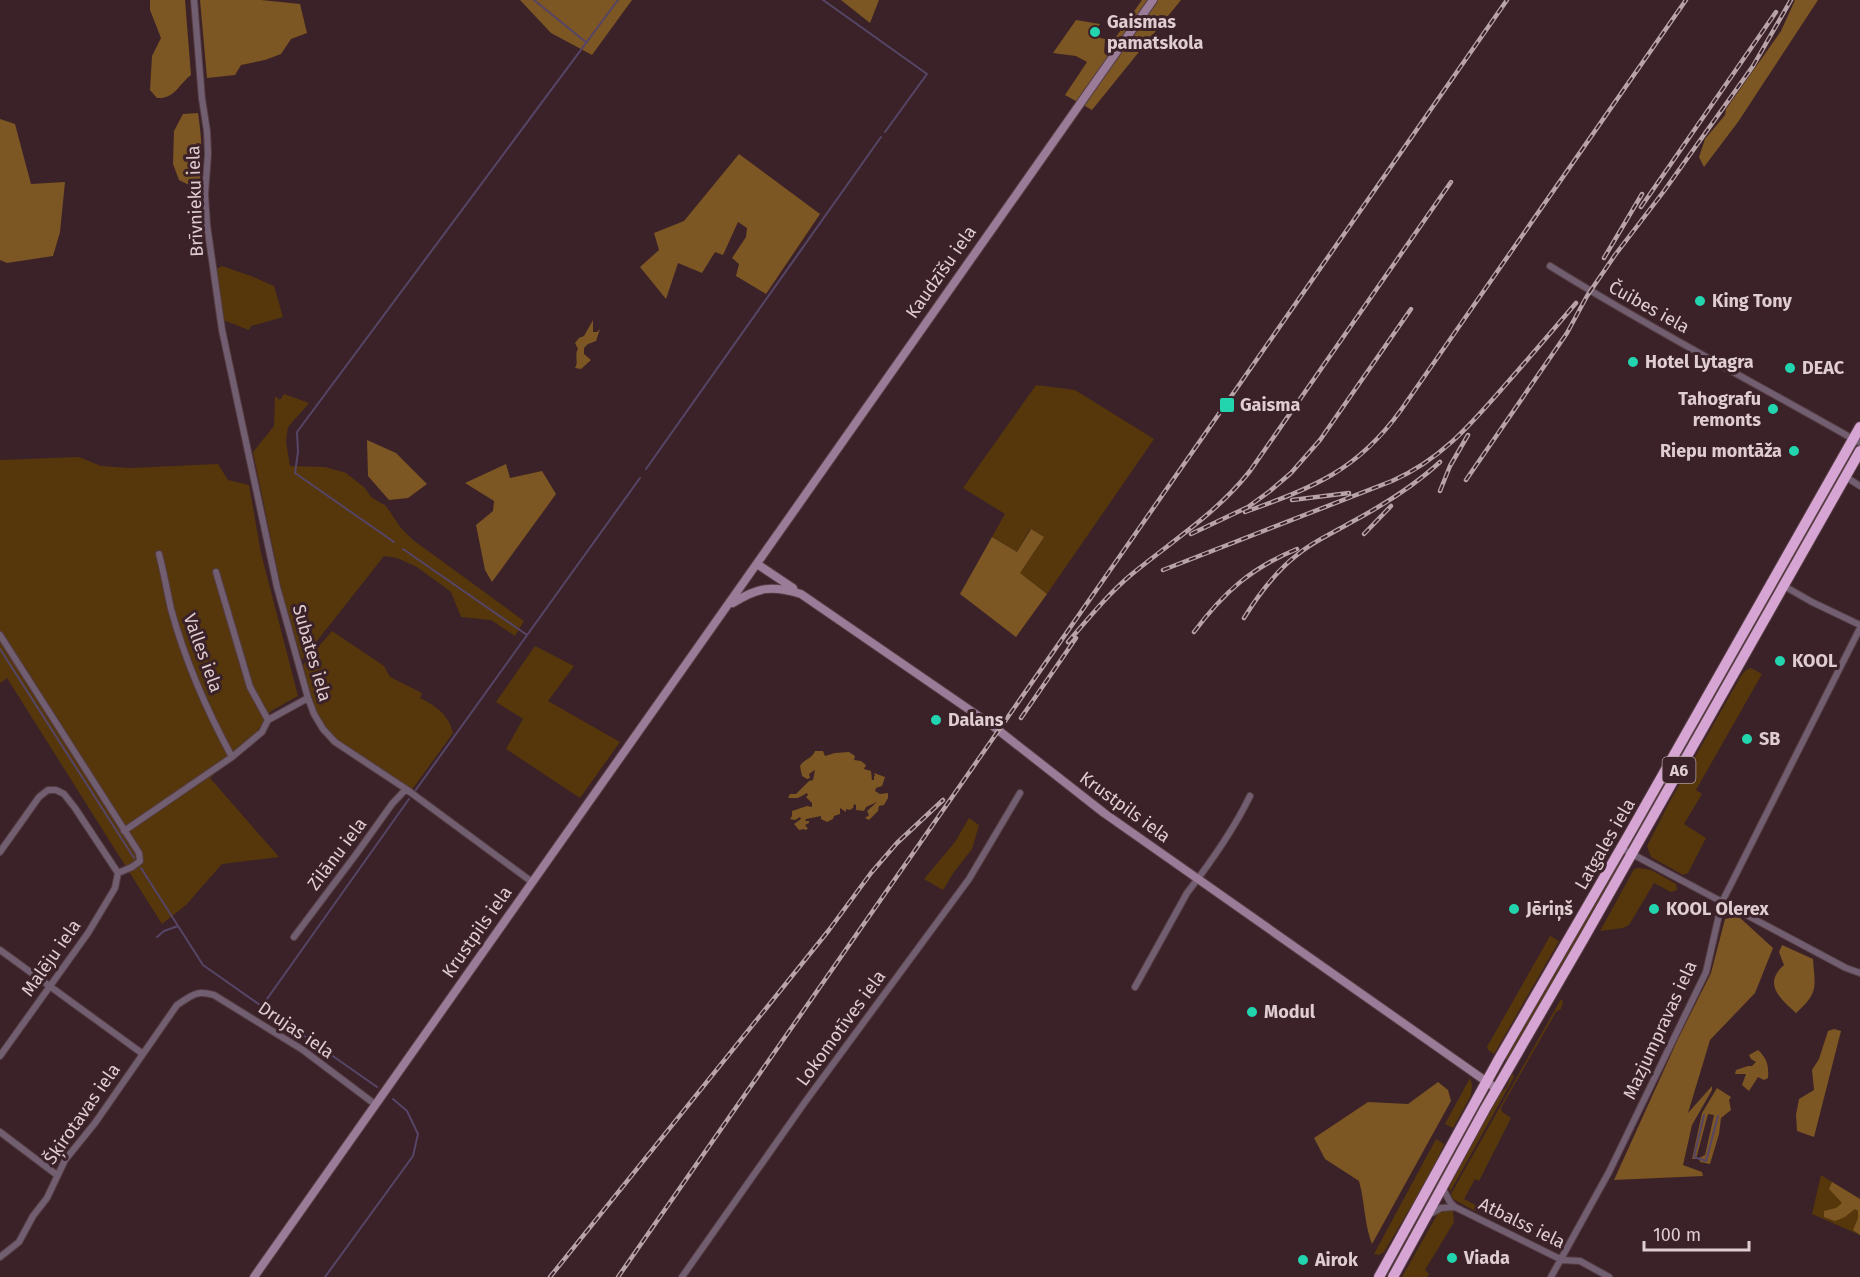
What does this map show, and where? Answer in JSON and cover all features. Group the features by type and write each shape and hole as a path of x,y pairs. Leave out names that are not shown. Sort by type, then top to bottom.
{"highway":[{"name":"Latgales iela","path":"1379,1277 1487,1082 1857,441 1860,427"},
{"name":"Latgales iela","path":"1393,1277 1442,1186 1860,451"}],"street":[{"name":"Brīvnieku iela","path":"194,0 202,99 207,131 205,194 207,225 224,344 245,435"},
{"name":"Kaudzīšu iela","path":"757,564 1153,0"},
{"name":"Čuibes iela","path":"1550,266 1622,310 1857,441"},
{"name":"Subates iela","path":"245,435 277,587 308,698 323,729 335,742 406,789 532,882"},
{"path":"1846,477 1860,486"},
{"name":"Valles iela","path":"159,555 172,610 187,655 203,699 232,757"},
{"path":"757,564 801,594"},
{"name":"Krustpils iela","path":"254,1277 757,564"},
{"path":"216,572 250,687 268,720"},
{"path":"1784,586 1860,627"},
{"name":"Krustpils iela","path":"728,607 747,594 764,589 782,588 801,594 993,726 1104,813 1497,1089"},
{"name":"Mazjumpravas iela","path":"1551,1277 1609,1172 1707,972 1722,902 1860,627"},
{"path":"0,635 139,853 140,861 118,873 64,794 56,790 48,790 39,797 0,852"},
{"path":"124,831 232,757 262,732 268,720 308,698"},
{"name":"Zilānu iela","path":"294,937 392,804 406,789"},
{"name":"Lokomotīves iela","path":"682,1277 805,1102 969,879 1020,793"},
{"path":"1135,987 1182,902 1239,821 1250,796"},
{"path":"1621,848 1846,968 1860,973"},
{"name":"Malēju iela","path":"0,1056 88,933 115,888 118,873"},
{"path":"0,950 143,1054"},
{"name":"Drujas iela","path":"195,993 214,995 303,1050 376,1105"},
{"name":"Šķirotavas iela","path":"0,1257 19,1242 46,1198 64,1160 95,1123 177,1005 195,993"},
{"path":"0,1132 57,1175"},
{"name":"Atbalss iela","path":"1442,1186 1449,1202 1455,1207 1562,1260 1580,1261 1608,1277"},
{"name":"Atbalss iela","path":"1428,1215 1441,1208 1455,1207"}],"shaded area":[{"path":"150,0 185,0 191,75 172,94 163,98 157,98 150,90 152,56 161,38 150,10"},
{"path":"200,0 261,0 300,4 307,33 291,39 281,54 241,65 235,75 207,78"},
{"path":"520,0 632,0 592,55 551,33"},
{"path":"841,0 879,0 870,23"},
{"path":"1142,0 1181,0 1092,110 1065,95 1087,62 1076,56 1053,53 1076,20 1100,24 1092,36 1105,39 1104,54"},
{"path":"1795,0 1818,0 1738,122 1704,167 1699,157 1705,139 1725,115 1726,109 1781,31"},
{"path":"198,113 202,150 199,187 179,180 173,164 174,131 183,114"},
{"path":"0,119 15,124 31,184 65,182 60,232 53,256 7,263 0,260"},
{"path":"739,154 820,214 766,294 736,276 739,264 732,258 746,237 747,228 738,222 723,255 715,252 702,273 678,263 666,299 640,267 659,250 654,233 684,221"},
{"path":"222,266 274,286 283,317 251,326 249,330 223,320 215,270"},
{"path":"593,320 593,332 600,329 596,341 584,348 584,354 591,360 581,369 575,368 578,349 575,343 584,336"},
{"path":"1036,385 1075,390 1154,439 1047,594 1019,573 1043,537 1030,529 1017,552 992,537 1005,514 963,488"},
{"path":"284,394 309,403 288,427 286,442 290,466 325,467 346,473 365,488 371,497 386,506 401,528 413,540 524,621 515,636 491,620 461,617 451,592 417,567 397,558 384,556 302,660 283,597 253,452 274,426 275,396 280,400"},
{"path":"367,440 396,453 427,484 408,498 389,500 368,476"},
{"path":"79,457 101,466 130,468 218,464 228,480 249,485 261,553 298,696 271,711 256,733 210,778 279,857 222,864 186,905 162,924 7,678 0,683 0,460"},
{"path":"506,464 510,478 542,471 556,494 492,582 485,570 476,525 493,511 494,501 465,483"},
{"path":"1812,520 1814,521 1633,839 1632,838"},
{"path":"1031,529 1044,537 1020,573 1047,594 1016,637 960,594 992,537 1017,552"},
{"path":"332,631 384,666 390,677 422,693 420,698 445,716 451,727 453,733 411,791 345,747 333,736 316,710 303,665"},
{"path":"535,646 574,666 548,701 620,742 580,798 506,749 523,719 496,702"},
{"path":"1751,668 1762,674 1696,790 1702,794 1684,824 1706,838 1688,873 1683,875 1651,857 1647,846 1741,676"},
{"path":"815,751 823,751 825,756 849,752 855,756 854,760 866,765 864,769 871,771 872,780 874,780 874,773 885,777 882,786 876,788 875,791 880,794 888,793 888,798 869,820 865,818 869,815 867,811 877,802 866,807 864,811 856,810 854,804 850,810 846,809 846,812 840,808 840,814 827,822 821,819 821,816 806,819 805,821 809,823 805,825 808,829 805,830 799,830 794,824 801,819 800,817 795,820 790,819 792,811 807,806 812,807 812,803 806,797 807,793 798,798 788,798 790,794 796,794 813,780 815,770 809,774 810,778 807,779 802,776 800,766"},
{"path":"969,818 979,825 972,849 943,890 924,879 955,842"},
{"path":"1618,863 1620,864 1509,1061 1505,1059"},
{"path":"1634,869 1651,870 1676,884 1677,890 1671,892 1654,883 1629,925 1600,931"},
{"path":"1738,916 1773,948 1755,993 1710,1040 1688,1113 1712,1086 1712,1090 1692,1125 1683,1165 1702,1172 1703,1176 1614,1180 1678,1039 1711,973 1725,919"},
{"path":"1550,936 1559,941 1494,1054 1487,1047"},
{"path":"1782,945 1813,959 1814,989 1809,1000 1796,1013 1780,997 1774,985 1774,979 1784,965 1779,952"},
{"path":"1561,999 1563,1002 1561,1009 1556,1012 1501,1108 1502,1112 1511,1118 1479,1181 1475,1179 1464,1199 1479,1207 1478,1211 1475,1211 1453,1199 1451,1194"},
{"path":"1834,1029 1841,1031 1814,1137 1797,1131 1796,1115 1799,1099 1814,1090 1812,1070 1819,1059 1828,1031"},
{"path":"1758,1050 1767,1062 1768,1078 1764,1080 1758,1077 1749,1091 1742,1085 1746,1074 1735,1074 1736,1070 1752,1066 1756,1062 1749,1055"},
{"path":"1512,1073 1514,1077 1450,1192 1449,1186 1499,1095 1507,1087"},
{"path":"1470,1078 1471,1095 1453,1128 1445,1124"},
{"path":"1438,1082 1448,1090 1451,1101 1372,1244 1367,1229 1359,1181 1325,1159 1314,1138 1368,1102 1408,1104"},
{"path":"1717,1088 1731,1097 1729,1100 1731,1110 1721,1118 1710,1164 1700,1162 1699,1158 1705,1155 1714,1115 1708,1114 1696,1159 1692,1159 1702,1113"},
{"path":"1436,1139 1444,1144 1432,1171 1384,1252 1379,1255 1374,1254"},
{"path":"1821,1175 1860,1199 1860,1235 1812,1214"},
{"path":"1832,1182 1860,1199 1860,1235 1853,1230 1858,1218 1858,1211 1855,1209 1835,1221 1824,1217 1824,1211 1836,1208 1842,1203 1829,1189"},
{"path":"1446,1209 1453,1211 1454,1222 1425,1270 1429,1274 1427,1277 1402,1277 1438,1213"}],"waterway":[{"path":"534,0 587,43"},
{"path":"394,542 295,473 298,452 297,432 618,0"},
{"path":"823,0 927,74 885,132"},
{"path":"646,469 881,137"},
{"path":"415,791 640,478"},
{"path":"403,549 527,635"},
{"path":"0,649 134,858"},
{"path":"262,1006 409,799"},
{"path":"141,868 203,965 377,1087"},
{"path":"157,937 164,931 178,926"},
{"path":"325,1277 413,1156 418,1134 407,1111 393,1099"},
{"path":"1704,1115 1694,1157 1706,1161 1718,1116"}],"railway":[{"path":"618,1277 1507,0"},
{"path":"1245,512 1313,485 1332,474 1368,448 1384,431 1401,410 1686,0"},
{"path":"1466,480 1567,333 1587,296 1615,255 1664,191 1753,66 1791,0"},
{"path":"1641,207 1776,12"},
{"path":"1068,642 1123,582 1209,513 1250,471 1451,182"},
{"path":"1604,258 1642,194"},
{"path":"1163,570 1392,481 1426,462 1468,426 1576,303"},
{"path":"1191,534 1248,507 1291,473 1320,440 1411,309"},
{"path":"1440,491 1450,466 1468,435"},
{"path":"1244,618 1275,576 1303,550 1396,496 1440,462"},
{"path":"1292,500 1349,493"},
{"path":"1364,534 1391,506"},
{"path":"1194,632 1216,605 1252,573 1297,549"},
{"path":"1021,718 1076,638"},
{"path":"550,1277 829,930 871,873 897,843 943,800"}],"place":[{"name":"Gaismas pamatskola","path":"1095,32"},
{"name":"King Tony","path":"1700,301"},
{"name":"Hotel Lytagra","path":"1633,362"},
{"name":"DEAC","path":"1790,368"},
{"name":"Gaisma","path":"1227,405"},
{"name":"Tahografu remonts","path":"1773,409"},
{"name":"Riepu montāža","path":"1794,451"},
{"name":"KOOL","path":"1780,661"},
{"name":"Dalans","path":"936,720"},
{"name":"SB","path":"1747,739"},
{"name":"Jēriņš","path":"1514,909"},
{"name":"KOOL Olerex","path":"1654,909"},
{"name":"Modul","path":"1252,1012"},
{"name":"Viada","path":"1452,1258"},
{"name":"Airok","path":"1303,1260"}]}
